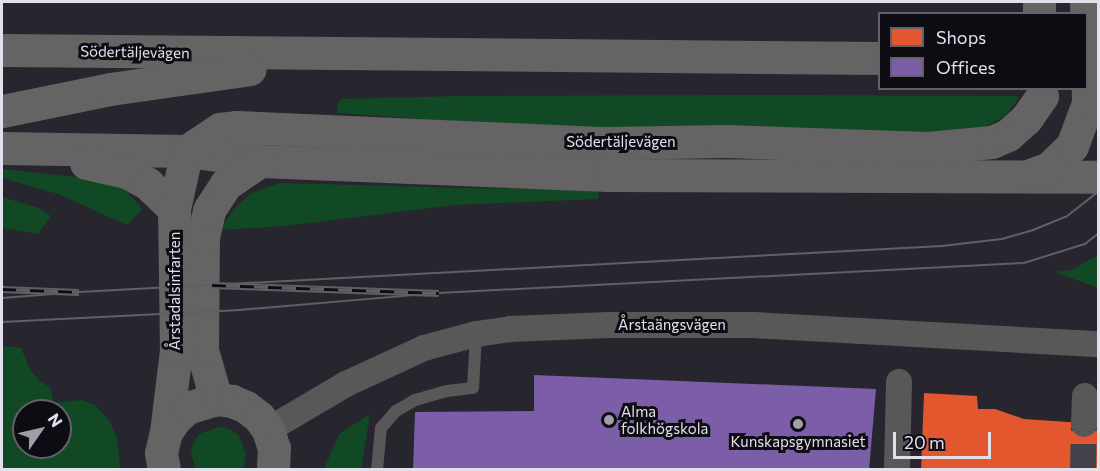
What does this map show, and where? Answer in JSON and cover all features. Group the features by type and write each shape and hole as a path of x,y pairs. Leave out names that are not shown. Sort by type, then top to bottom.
{"street":[{"name":"Södertäljevägen","path":"2,50 878,58"},
{"path":"2,111 110,89 356,54"},
{"path":"1030,175 1049,168 1072,146 1088,103 1088,90"},
{"path":"1043,92 1056,126 1072,146 1098,166"},
{"name":"Södertäljevägen","path":"187,151 213,132 236,127 606,143 725,141 927,148 975,146 1008,135 1026,120 1043,92"},
{"path":"2,149 187,151 260,161 608,175 1098,177"},
{"path":"2,149 126,172 147,183 174,209"},
{"name":"Årstadalsinfarten","path":"164,470 161,453 166,432 176,350 174,209 187,151"},
{"name":"Årstadalsinfarten","path":"216,399 202,351 203,237 210,210 226,184 260,161"},
{"name":"Årstaängsvägen","path":"268,430 346,384 424,348 476,334 552,326 753,325 1098,344"},
{"path":"897,470 899,382"},
{"path":"1084,424 1085,396"},
{"path":"166,432 187,408 216,399 232,401 246,407 259,417 268,430 274,448 273,470"}],"lane":[{"path":"377,470 381,428 396,411 415,400 447,391 473,388 476,334"}],"green space":[{"path":"462,96 1017,96 1018,99 1006,115 985,127 906,134 610,132 338,113 337,105 341,99"},
{"path":"2,169 111,181 128,193 142,209 127,225 58,194 2,178"},
{"path":"280,183 599,190 598,199 454,205 285,226 220,230 233,210 251,193"},
{"path":"2,197 39,208 51,216 38,234 2,228"},
{"path":"1098,255 1098,288 1055,272 1071,270"},
{"path":"2,346 21,348 30,370 41,382 50,387 53,399 12,399 12,459 72,459 72,401 81,400 95,405 109,420 117,437 120,469 2,469"},
{"path":"370,414 361,469 324,469 339,434"},
{"path":"219,427 230,429 239,435 246,455 244,466 241,469 196,469 191,454 193,443 199,434"}],"building: Shops":[{"path":"924,393 977,396 978,409 995,409 1024,419 1098,424 1098,470 921,470"}],"building: Offices":[{"path":"534,375 876,389 869,470 413,470 415,412 534,411"}],"tunnel":[{"path":"1083,470 1084,424"}],"tram line":[{"path":"2,298 942,246 1002,239 1033,230 1066,217 1098,192"},
{"path":"2,322 240,310 439,293 1024,263 1085,244 1098,234"}],"railway":[{"path":"212,285 439,293"},
{"path":"2,289 79,292"}],"place":[{"name":"Alma folkhögskola","path":"609,420"},
{"name":"Kunskapsgymnasiet","path":"798,424"}]}
